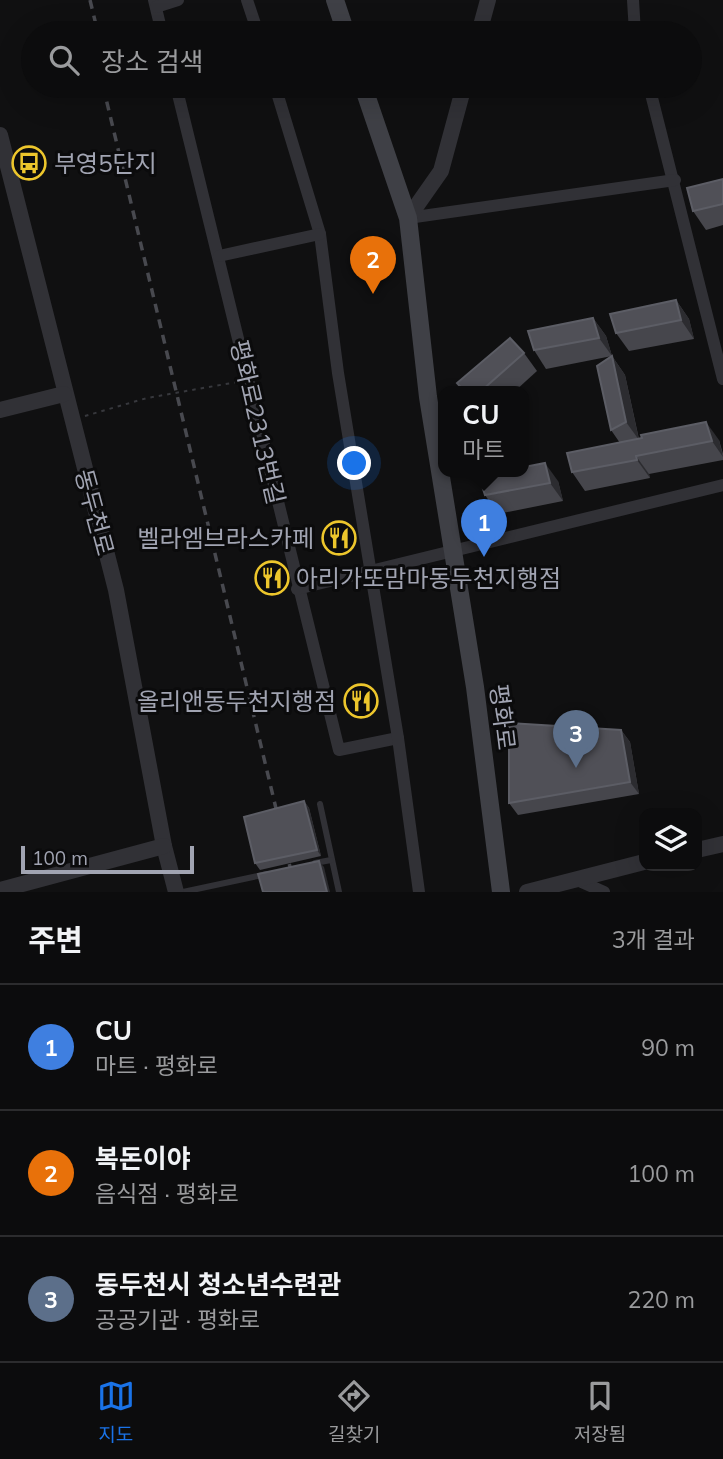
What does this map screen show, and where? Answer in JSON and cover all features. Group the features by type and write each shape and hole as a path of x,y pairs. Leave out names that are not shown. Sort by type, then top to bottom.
{"main road":[{"path":"335,0 342,21"},
{"name":"평화로","path":"367,98 408,218 428,397 438,458"},
{"name":"평화로","path":"441,477 475,687 501,892"}],"street":[{"path":"159,21 155,3 178,0"},
{"path":"247,0 254,21"},
{"path":"482,21 488,0"},
{"path":"632,0 634,21"},
{"name":"평화로2313번길","path":"179,98 297,589 339,750 398,738"},
{"path":"279,98 320,234 369,570 398,738 419,892"},
{"path":"408,218 441,170 461,98"},
{"path":"652,98 723,379"},
{"name":"동두천로","path":"0,135 116,590 164,846 176,892"},
{"path":"408,218 675,180"},
{"path":"219,256 320,234"},
{"path":"0,411 64,394"},
{"path":"297,589 723,485"},
{"path":"702,849 723,844"},
{"path":"0,890 164,846"},
{"path":"527,892 639,863"},
{"path":"575,879 604,892"}],"lane":[{"path":"320,804 339,892"},
{"path":"304,866 331,860"},
{"path":"183,892 278,872"}],"path":[{"path":"71,419 146,398 248,379"}],"building":[{"path":"723,179 723,204 693,211 687,188"},
{"path":"676,300 681,320 616,333 610,314"},
{"path":"593,318 599,338 534,350 528,331"},
{"path":"510,338 524,353 487,386 460,386 457,383"},
{"path":"612,356 626,422 611,430 597,366"},
{"path":"706,422 712,441 636,456 637,460 572,472 567,453"},
{"path":"545,463 550,483 485,495 479,477 529,477 529,466"},
{"path":"509,723 621,730 630,782 509,803"},
{"path":"304,801 317,850 255,863 244,817"},
{"path":"319,861 327,892 263,892 258,874"}],"railway":[{"path":"90,0 95,21"},
{"path":"106,98 296,892"}],"place":[{"name":"부영5단지","path":"29,163"},
{"name":"복돈이야","path":"373,294"},
{"name":"벨라엠브라스카페","path":"339,538"},
{"name":"CU","path":"484,557"},
{"name":"아리가또맘마동두천지행점","path":"272,578"},
{"name":"올리앤동두천지행점","path":"361,701"},
{"name":"동두천시 청소년수련관","path":"576,768"}]}
